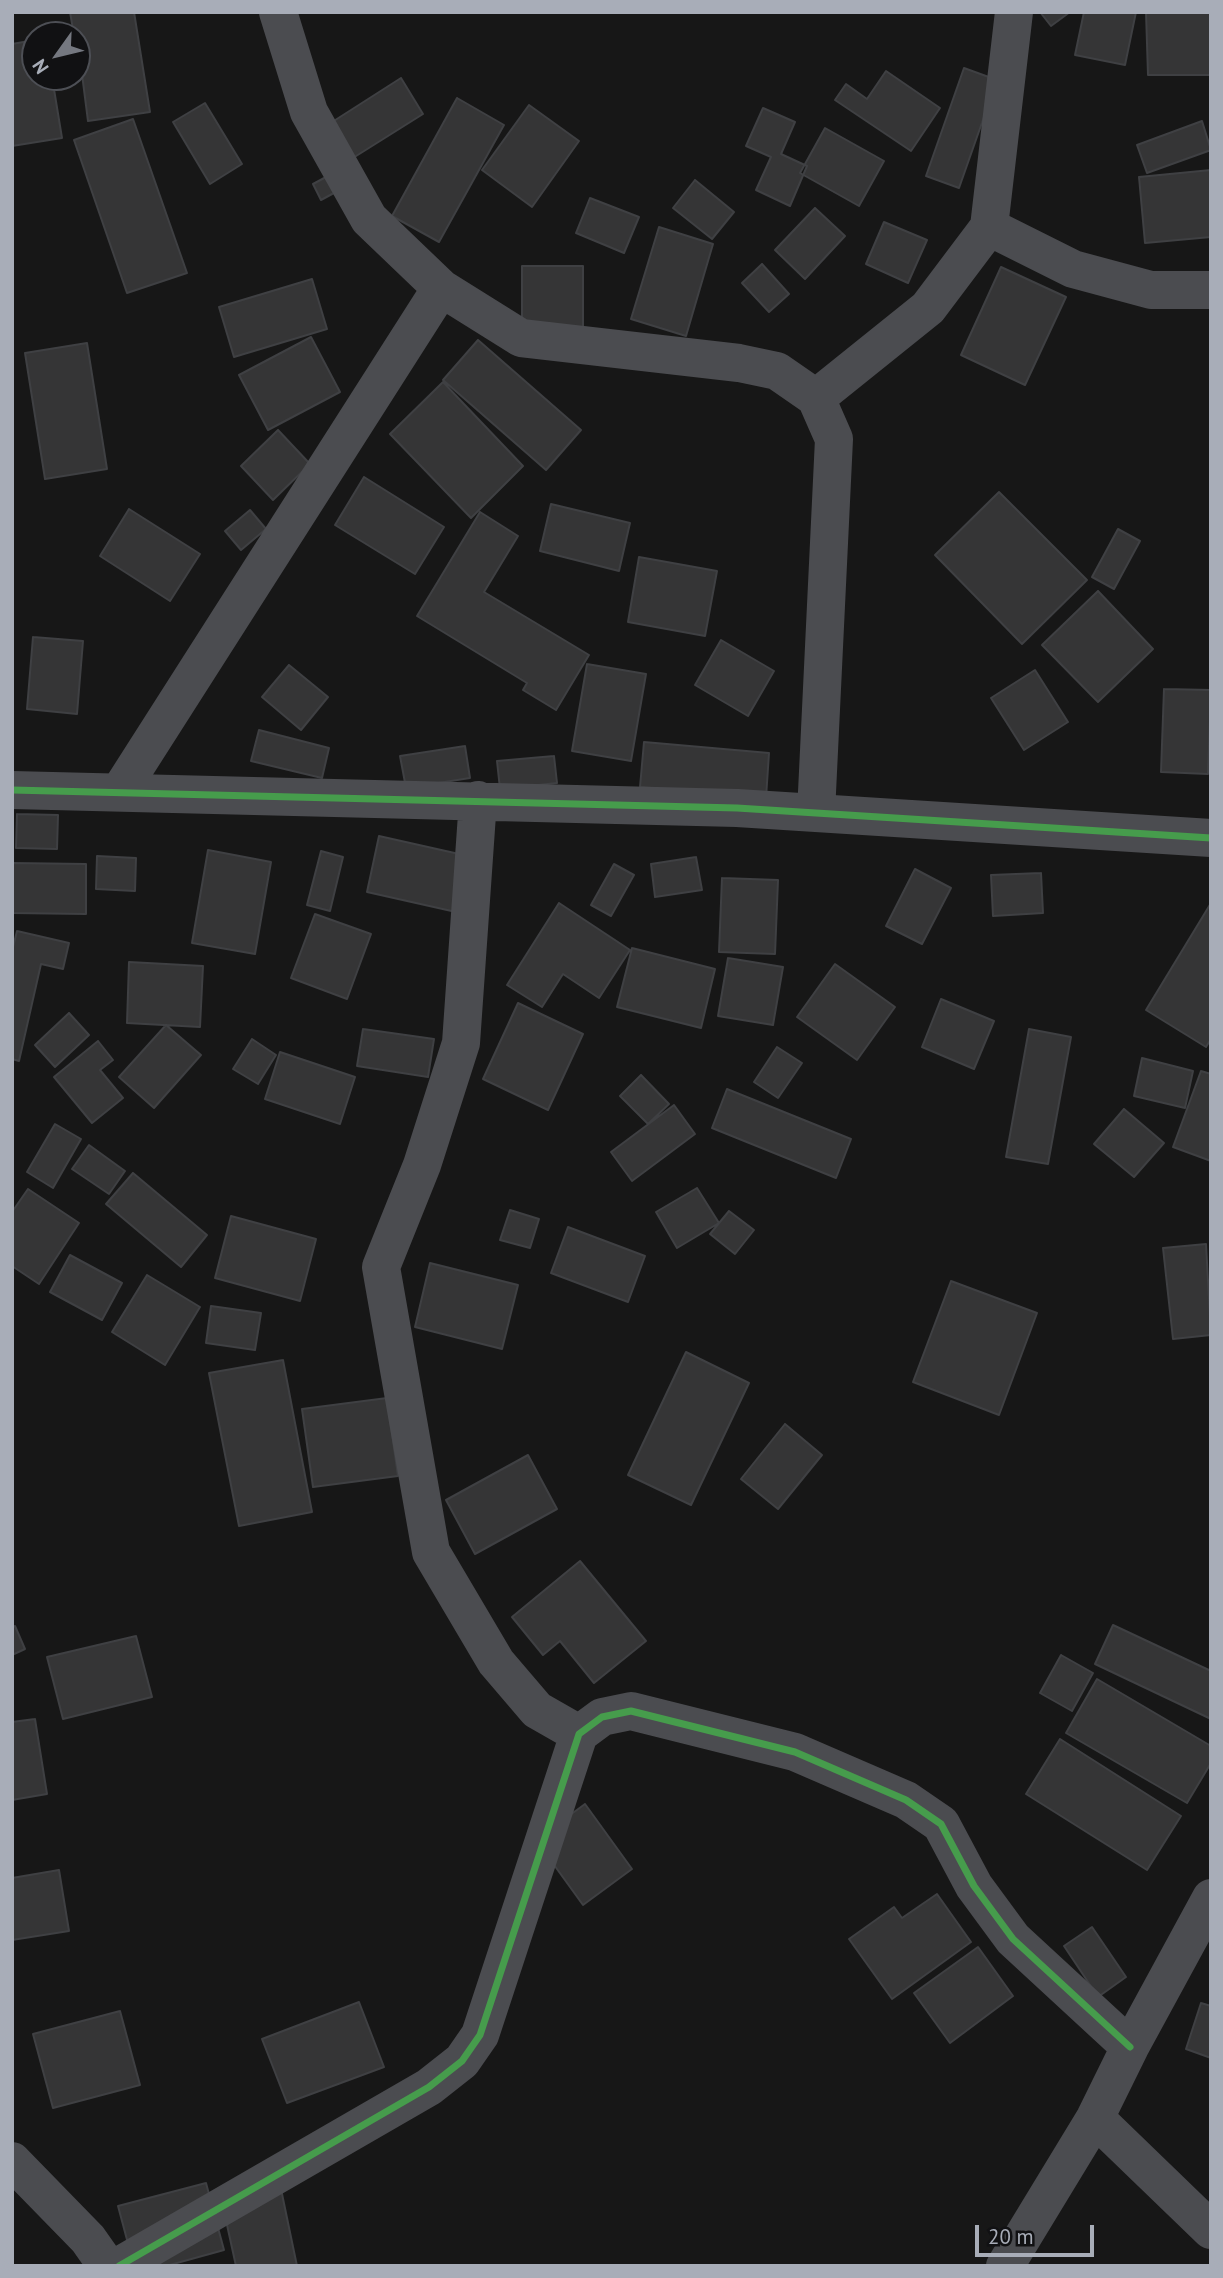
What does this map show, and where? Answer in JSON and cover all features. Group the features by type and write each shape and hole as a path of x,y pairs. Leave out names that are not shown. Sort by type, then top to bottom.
{"street":[{"path":"278,12 309,112 369,219 441,288 521,338 739,363 776,371 816,398 834,439 816,813"},
{"path":"816,398 928,308 989,227 1014,12"},
{"path":"989,227 1073,269 1151,290 1211,290"},
{"path":"120,791 441,288"},
{"path":"12,790 737,808 1211,838"},
{"path":"478,800 461,1043 422,1165 381,1267 431,1552 496,1662 537,1710 579,1734"},
{"path":"119,2266 429,2087 463,2061 480,2035 579,1734 603,1717 631,1711 795,1752 906,1800 941,1824 974,1886 1013,1939 1130,2047"},
{"path":"1005,2266 1096,2118 1130,2047 1211,1898"},
{"path":"1096,2118 1211,2231"},
{"path":"12,2161 88,2239 107,2266"}],"building":[{"path":"70,12 134,12 150,112 88,121 84,91 91,91 91,21 72,21"},
{"path":"1040,12 1070,12 1051,26"},
{"path":"1084,12 1136,12 1125,65 1075,55"},
{"path":"1146,12 1211,12 1211,75 1148,75"},
{"path":"21,42 21,91 54,91 62,138 12,146 12,44"},
{"path":"964,68 997,80 959,188 926,176"},
{"path":"886,71 940,108 911,151 835,100 846,84 867,99"},
{"path":"401,78 423,114 337,168 315,133"},
{"path":"457,98 504,125 439,242 392,216"},
{"path":"205,103 242,164 210,184 173,122"},
{"path":"529,105 579,141 532,207 482,170"},
{"path":"763,108 795,122 781,154 807,166 790,206 756,190 771,157 746,146"},
{"path":"133,119 187,273 127,293 74,140"},
{"path":"1202,121 1211,150 1147,173 1137,145"},
{"path":"825,128 884,161 859,206 800,173"},
{"path":"339,170 347,186 321,200 313,184"},
{"path":"1211,170 1211,237 1145,243 1139,177"},
{"path":"695,180 734,212 712,239 673,208"},
{"path":"590,198 639,217 624,253 576,233"},
{"path":"815,208 845,236 805,279 775,250"},
{"path":"884,222 927,240 908,283 866,264"},
{"path":"659,227 713,244 686,336 631,319"},
{"path":"762,264 789,294 769,312 742,283"},
{"path":"522,266 583,266 583,333 522,333"},
{"path":"1001,267 1066,297 1025,385 961,355"},
{"path":"312,279 327,329 234,357 219,307"},
{"path":"311,337 340,392 268,430 239,375"},
{"path":"478,340 581,430 546,470 443,380"},
{"path":"87,343 107,469 45,479 25,353"},
{"path":"443,382 523,466 471,518 390,434"},
{"path":"278,430 310,464 273,500 241,466"},
{"path":"364,477 444,527 415,574 335,525"},
{"path":"999,492 1087,580 1022,644 935,555"},
{"path":"551,504 630,523 619,571 540,551"},
{"path":"129,509 200,554 170,601 100,556"},
{"path":"250,510 266,529 241,550 225,531"},
{"path":"480,512 518,536 484,592 589,655 556,710 523,690 527,683 417,616"},
{"path":"1118,529 1140,541 1114,589 1092,577"},
{"path":"639,557 717,571 705,636 628,622"},
{"path":"1098,591 1153,649 1098,702 1042,645"},
{"path":"33,637 83,641 77,714 27,709"},
{"path":"721,640 774,671 748,716 695,685"},
{"path":"587,664 646,674 631,761 572,751"},
{"path":"289,665 328,697 301,730 262,697"},
{"path":"1035,670 1068,722 1024,750 991,698"},
{"path":"1164,689 1211,690 1208,774 1161,772"},
{"path":"259,730 329,748 322,778 251,761"},
{"path":"644,742 769,753 766,798 640,787"},
{"path":"465,746 470,778 406,788 400,756"},
{"path":"554,756 557,783 500,789 497,761"},
{"path":"17,814 58,815 57,849 16,848"},
{"path":"379,836 468,856 456,912 367,892"},
{"path":"208,850 271,862 255,954 192,943"},
{"path":"321,851 343,857 330,911 307,905"},
{"path":"97,856 136,858 135,891 96,889"},
{"path":"696,857 702,890 655,897 651,864"},
{"path":"12,863 86,864 86,914 12,913"},
{"path":"614,864 634,875 611,916 591,905"},
{"path":"915,869 951,888 922,944 886,926"},
{"path":"1041,873 1043,913 993,916 991,875"},
{"path":"722,878 778,880 775,954 719,952"},
{"path":"559,903 630,950 599,998 563,974 542,1007 507,985"},
{"path":"1211,903 1211,1039 1206,1047 1146,1010"},
{"path":"315,914 371,934 347,999 291,978"},
{"path":"17,931 69,943 63,969 41,964 19,1061 12,1059 12,951"},
{"path":"632,948 715,969 701,1028 617,1007"},
{"path":"728,958 783,967 773,1025 718,1016"},
{"path":"129,962 203,966 200,1027 127,1023"},
{"path":"835,964 895,1007 857,1060 797,1017"},
{"path":"941,999 994,1021 974,1069 922,1047"},
{"path":"518,1003 583,1034 548,1110 483,1079"},
{"path":"69,1013 89,1035 55,1067 35,1045"},
{"path":"166,1025 201,1055 154,1108 119,1077"},
{"path":"363,1029 434,1039 428,1077 357,1066"},
{"path":"1029,1029 1071,1037 1048,1164 1006,1157"},
{"path":"252,1039 276,1055 258,1084 233,1069"},
{"path":"98,1041 113,1060 100,1070 123,1098 92,1123 54,1077"},
{"path":"777,1047 802,1063 778,1098 754,1082"},
{"path":"280,1052 355,1077 340,1124 265,1099"},
{"path":"1142,1058 1193,1071 1185,1108 1134,1096"},
{"path":"1201,1071 1211,1074 1211,1161 1173,1147"},
{"path":"641,1075 669,1104 648,1124 620,1096"},
{"path":"727,1089 851,1139 836,1178 712,1128"},
{"path":"674,1105 695,1134 632,1181 611,1152"},
{"path":"1124,1109 1164,1143 1134,1177 1094,1144"},
{"path":"55,1124 81,1139 53,1188 27,1172"},
{"path":"89,1145 125,1171 109,1194 72,1169"},
{"path":"133,1173 207,1235 181,1267 106,1204"},
{"path":"697,1188 719,1223 677,1248 656,1212"},
{"path":"28,1189 79,1223 39,1284 12,1266 12,1212"},
{"path":"510,1210 539,1219 530,1248 500,1240"},
{"path":"729,1211 754,1230 735,1254 710,1234"},
{"path":"231,1216 316,1239 300,1301 215,1278"},
{"path":"568,1227 645,1256 628,1302 551,1273"},
{"path":"1206,1244 1211,1335 1173,1339 1163,1248"},
{"path":"70,1255 122,1283 102,1320 50,1292"},
{"path":"430,1263 518,1285 502,1349 415,1327"},
{"path":"147,1275 200,1307 165,1365 112,1332"},
{"path":"951,1281 1037,1313 999,1415 913,1382"},
{"path":"211,1306 261,1313 255,1350 206,1343"},
{"path":"686,1352 749,1383 691,1505 628,1475"},
{"path":"283,1360 312,1512 239,1526 209,1373"},
{"path":"387,1398 398,1476 313,1487 302,1409"},
{"path":"785,1424 822,1455 778,1509 741,1479"},
{"path":"528,1455 557,1509 475,1554 446,1500"},
{"path":"580,1561 646,1641 594,1683 560,1641 543,1655 512,1617"},
{"path":"1113,1625 1211,1671 1211,1719 1095,1664"},
{"path":"15,1626 25,1649 12,1655 12,1627"},
{"path":"136,1636 152,1697 63,1719 47,1657"},
{"path":"1061,1655 1093,1673 1072,1711 1040,1693"},
{"path":"1097,1679 1211,1746 1211,1763 1187,1803 1066,1733"},
{"path":"35,1719 47,1794 12,1800 12,1722"},
{"path":"1060,1739 1181,1816 1147,1870 1026,1794"},
{"path":"585,1804 632,1869 583,1905 536,1840"},
{"path":"59,1870 69,1931 12,1940 12,1878"},
{"path":"937,1894 971,1942 892,1999 849,1939 894,1907 902,1918"},
{"path":"1092,1927 1126,1977 1098,1997 1064,1946"},
{"path":"978,1947 1013,1996 950,2043 914,1993"},
{"path":"359,2002 384,2067 287,2103 262,2039"},
{"path":"1201,2003 1211,2006 1211,2058 1186,2049"},
{"path":"120,2011 140,2085 53,2108 33,2034"},
{"path":"206,2183 224,2250 166,2266 134,2266 118,2206"},
{"path":"281,2189 297,2266 236,2266 222,2202"}],"cycle path":[{"path":"12,790 737,808 1211,838"},
{"path":"119,2266 429,2087 462,2061 480,2035 579,1734 602,1717 631,1711 795,1752 906,1800 941,1824 974,1886 1013,1939 1130,2047"}]}
